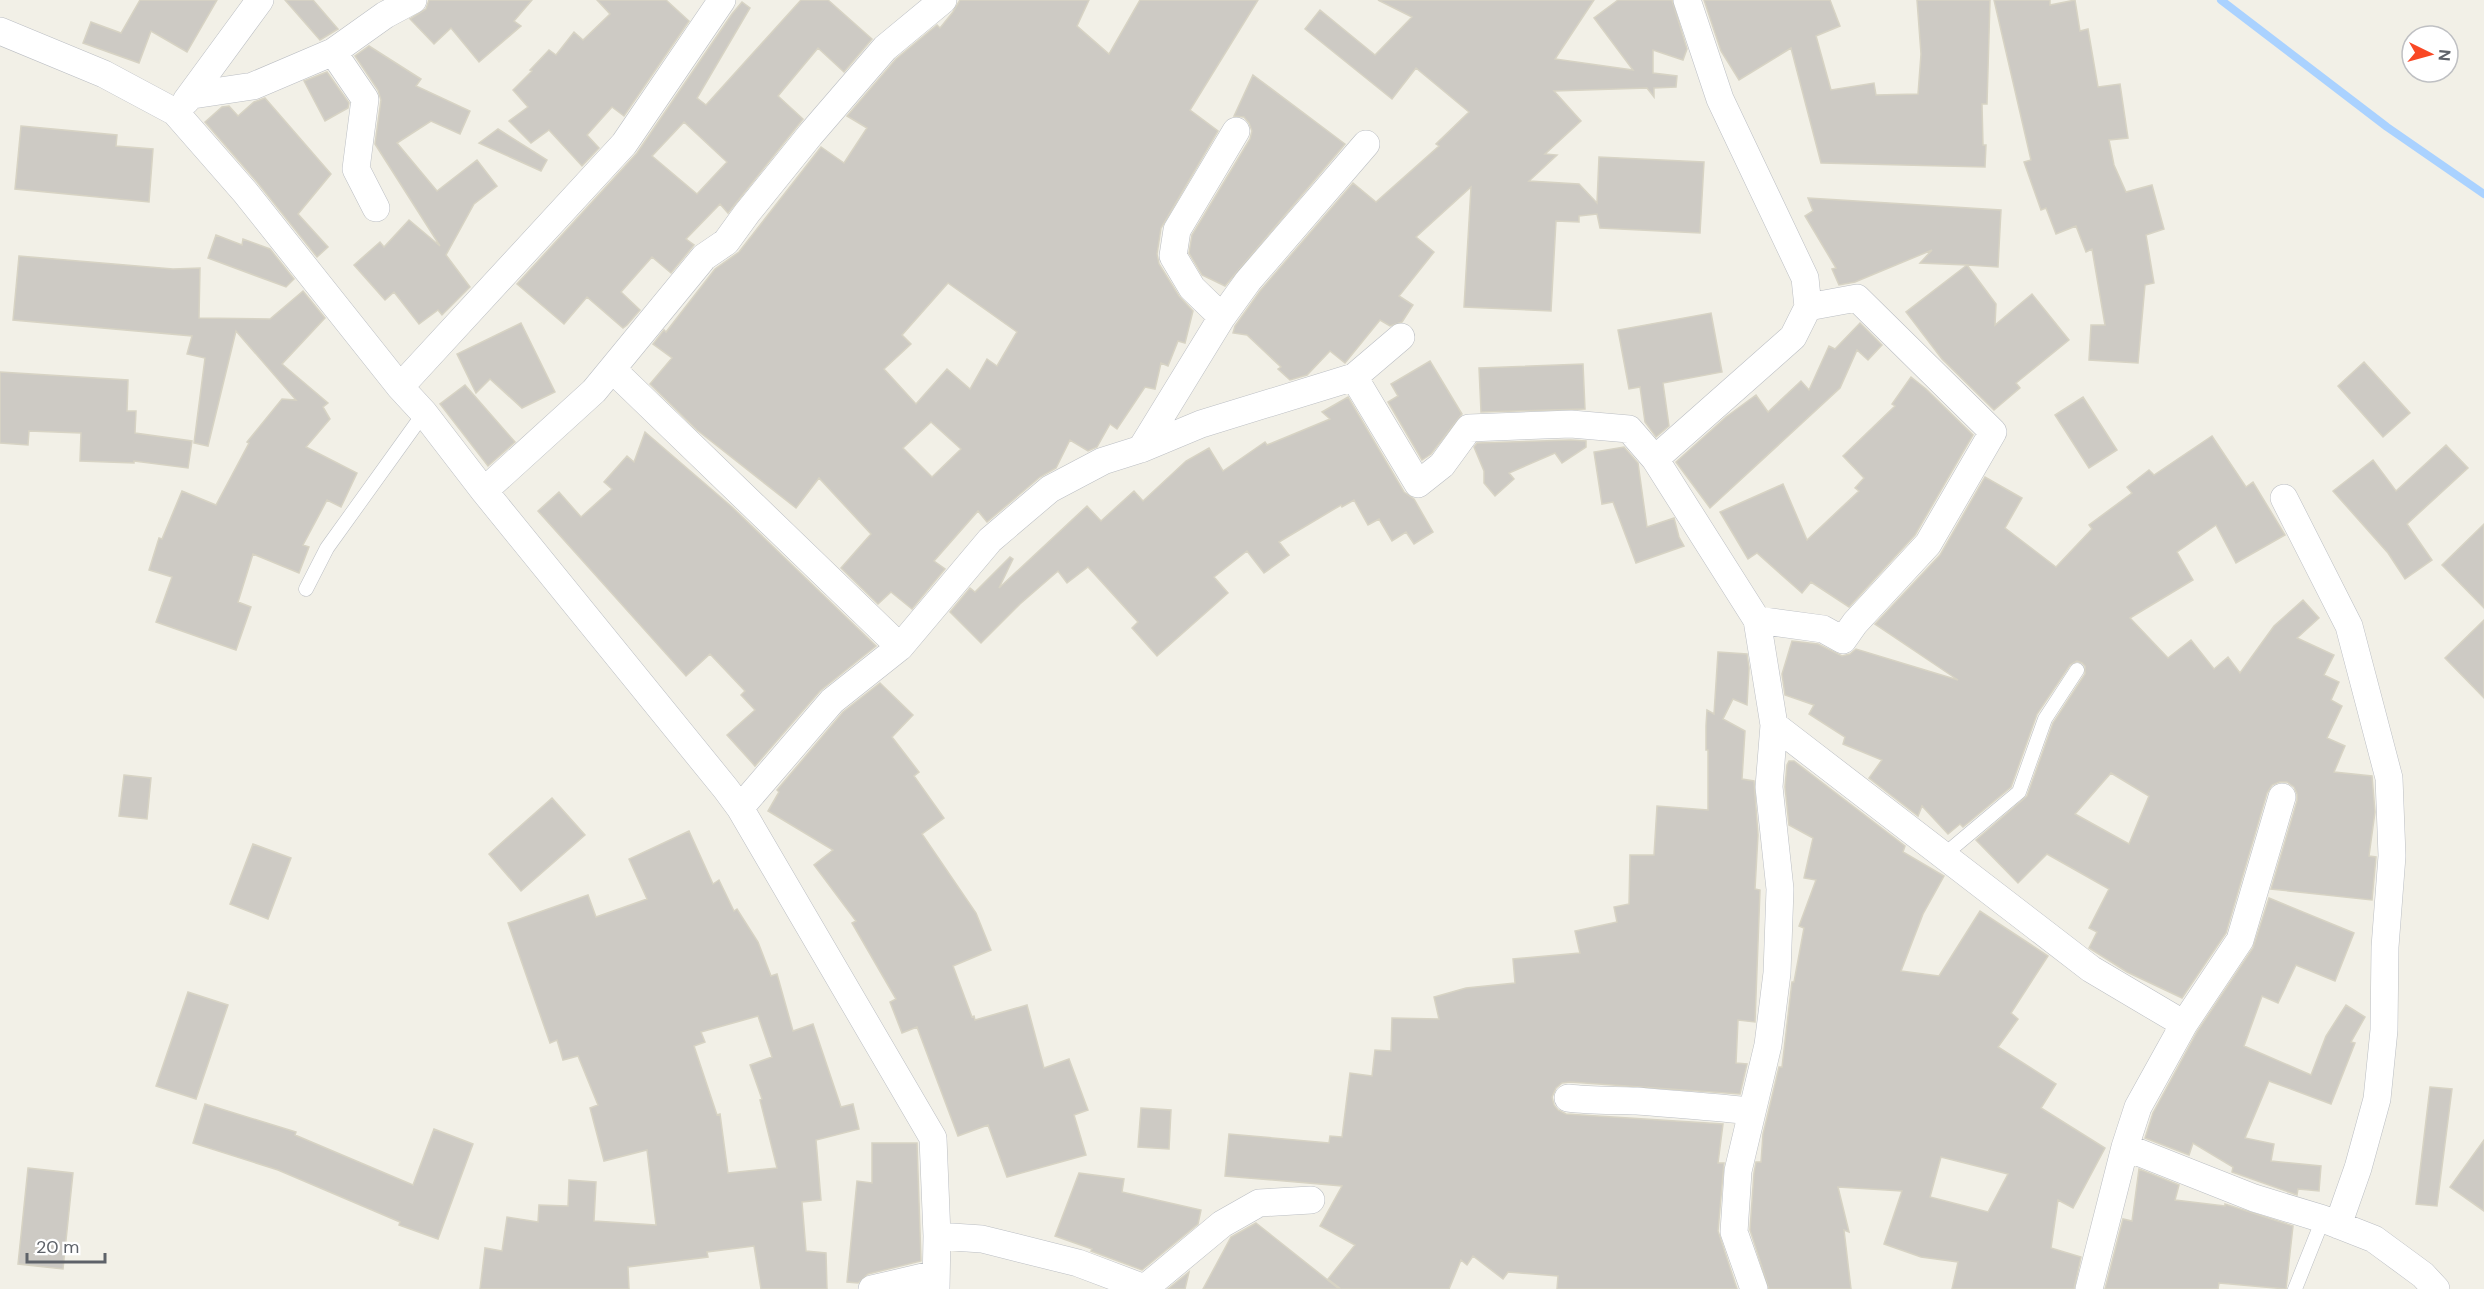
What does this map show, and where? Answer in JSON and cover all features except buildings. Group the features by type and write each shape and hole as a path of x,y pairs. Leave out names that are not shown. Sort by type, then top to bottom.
{"street":[{"path":"184,103 260,0"},
{"path":"0,31 104,74 184,103 252,86 333,52 385,15 413,0"},
{"path":"400,387 624,144 723,0"},
{"path":"484,491 594,391 704,257 726,242 810,135 885,48 943,0"},
{"path":"1655,459 1793,337 1808,307 1805,278 1720,99 1687,0"},
{"path":"333,52 365,99 356,169 376,208"},
{"path":"184,103 245,192 740,808 933,1138 937,1236 936,1281 872,1289"},
{"path":"1222,317 1192,288 1173,256 1177,230 1236,130"},
{"path":"1141,449 1222,317 1248,281 1366,144"},
{"path":"1757,620 1823,629 1843,640 1855,623 1928,544 1993,432 1857,298 1808,307"},
{"path":"740,808 832,701 900,647 990,540 1050,489 1103,461 1141,449 1201,424 1354,377 1401,337"},
{"path":"613,370 900,647"},
{"path":"1354,377 1418,484 1442,465 1468,428 1571,424 1629,429 1655,459 1757,620 1774,725 1769,787 1780,889 1777,973 1768,1045 1737,1171 1734,1232 1754,1289"},
{"path":"2284,498 2349,626 2390,778 2392,856 2385,947 2384,1030 2377,1099 2358,1168 2331,1222"},
{"path":"1774,725 2091,969 2184,1023"},
{"path":"2089,1289 2125,1147 2138,1107 2184,1023 2241,940 2282,797"},
{"path":"1568,1098 1600,1102 1633,1101 1708,1106 1752,1112"},
{"path":"2125,1147 2254,1198 2331,1222 2374,1239 2409,1278 2436,1289"},
{"path":"937,1236 982,1239 1078,1263 1146,1288 1222,1224 1258,1203 1311,1200"}],"lane":[{"path":"306,589 327,548 424,413"},
{"path":"1944,855 2019,792 2045,719 2077,670"},
{"path":"2295,1289 2331,1222"}],"waterway":[{"path":"2221,0 2387,127 2484,194"}]}
